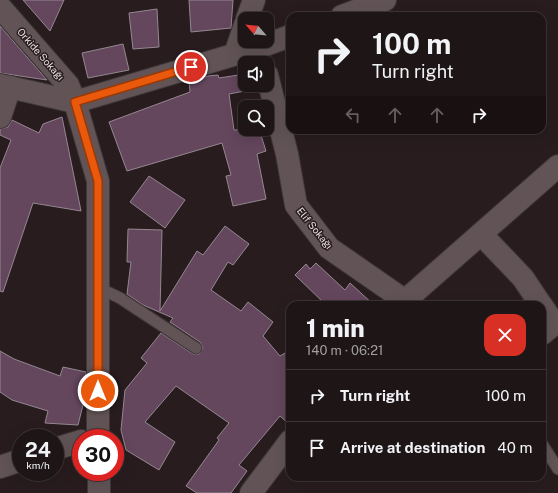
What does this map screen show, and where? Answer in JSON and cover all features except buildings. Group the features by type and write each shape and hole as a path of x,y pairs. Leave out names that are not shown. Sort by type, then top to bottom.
{"street":[{"path":"250,12 254,0"},
{"path":"353,12 385,0"},
{"name":"Orkide Sokağı","path":"0,7 68,85 75,102 98,181 98,288 92,429"},
{"path":"0,116 5,86 75,102 235,54 262,55 286,39"},
{"path":"235,54 238,45"},
{"name":"Elif Sokağı","path":"271,92 287,154 296,205 328,248 401,301"},
{"path":"403,301 558,166"},
{"path":"481,234 523,278 539,301"},
{"path":"546,313 553,327"},
{"path":"251,493 286,445"},
{"path":"0,467 12,463"},
{"path":"99,481 99,493"}],"lane":[{"path":"98,288 120,298 196,348"},
{"path":"546,450 558,469"}],"route":[{"path":"98,391 98,181 75,102 191,67"}]}
